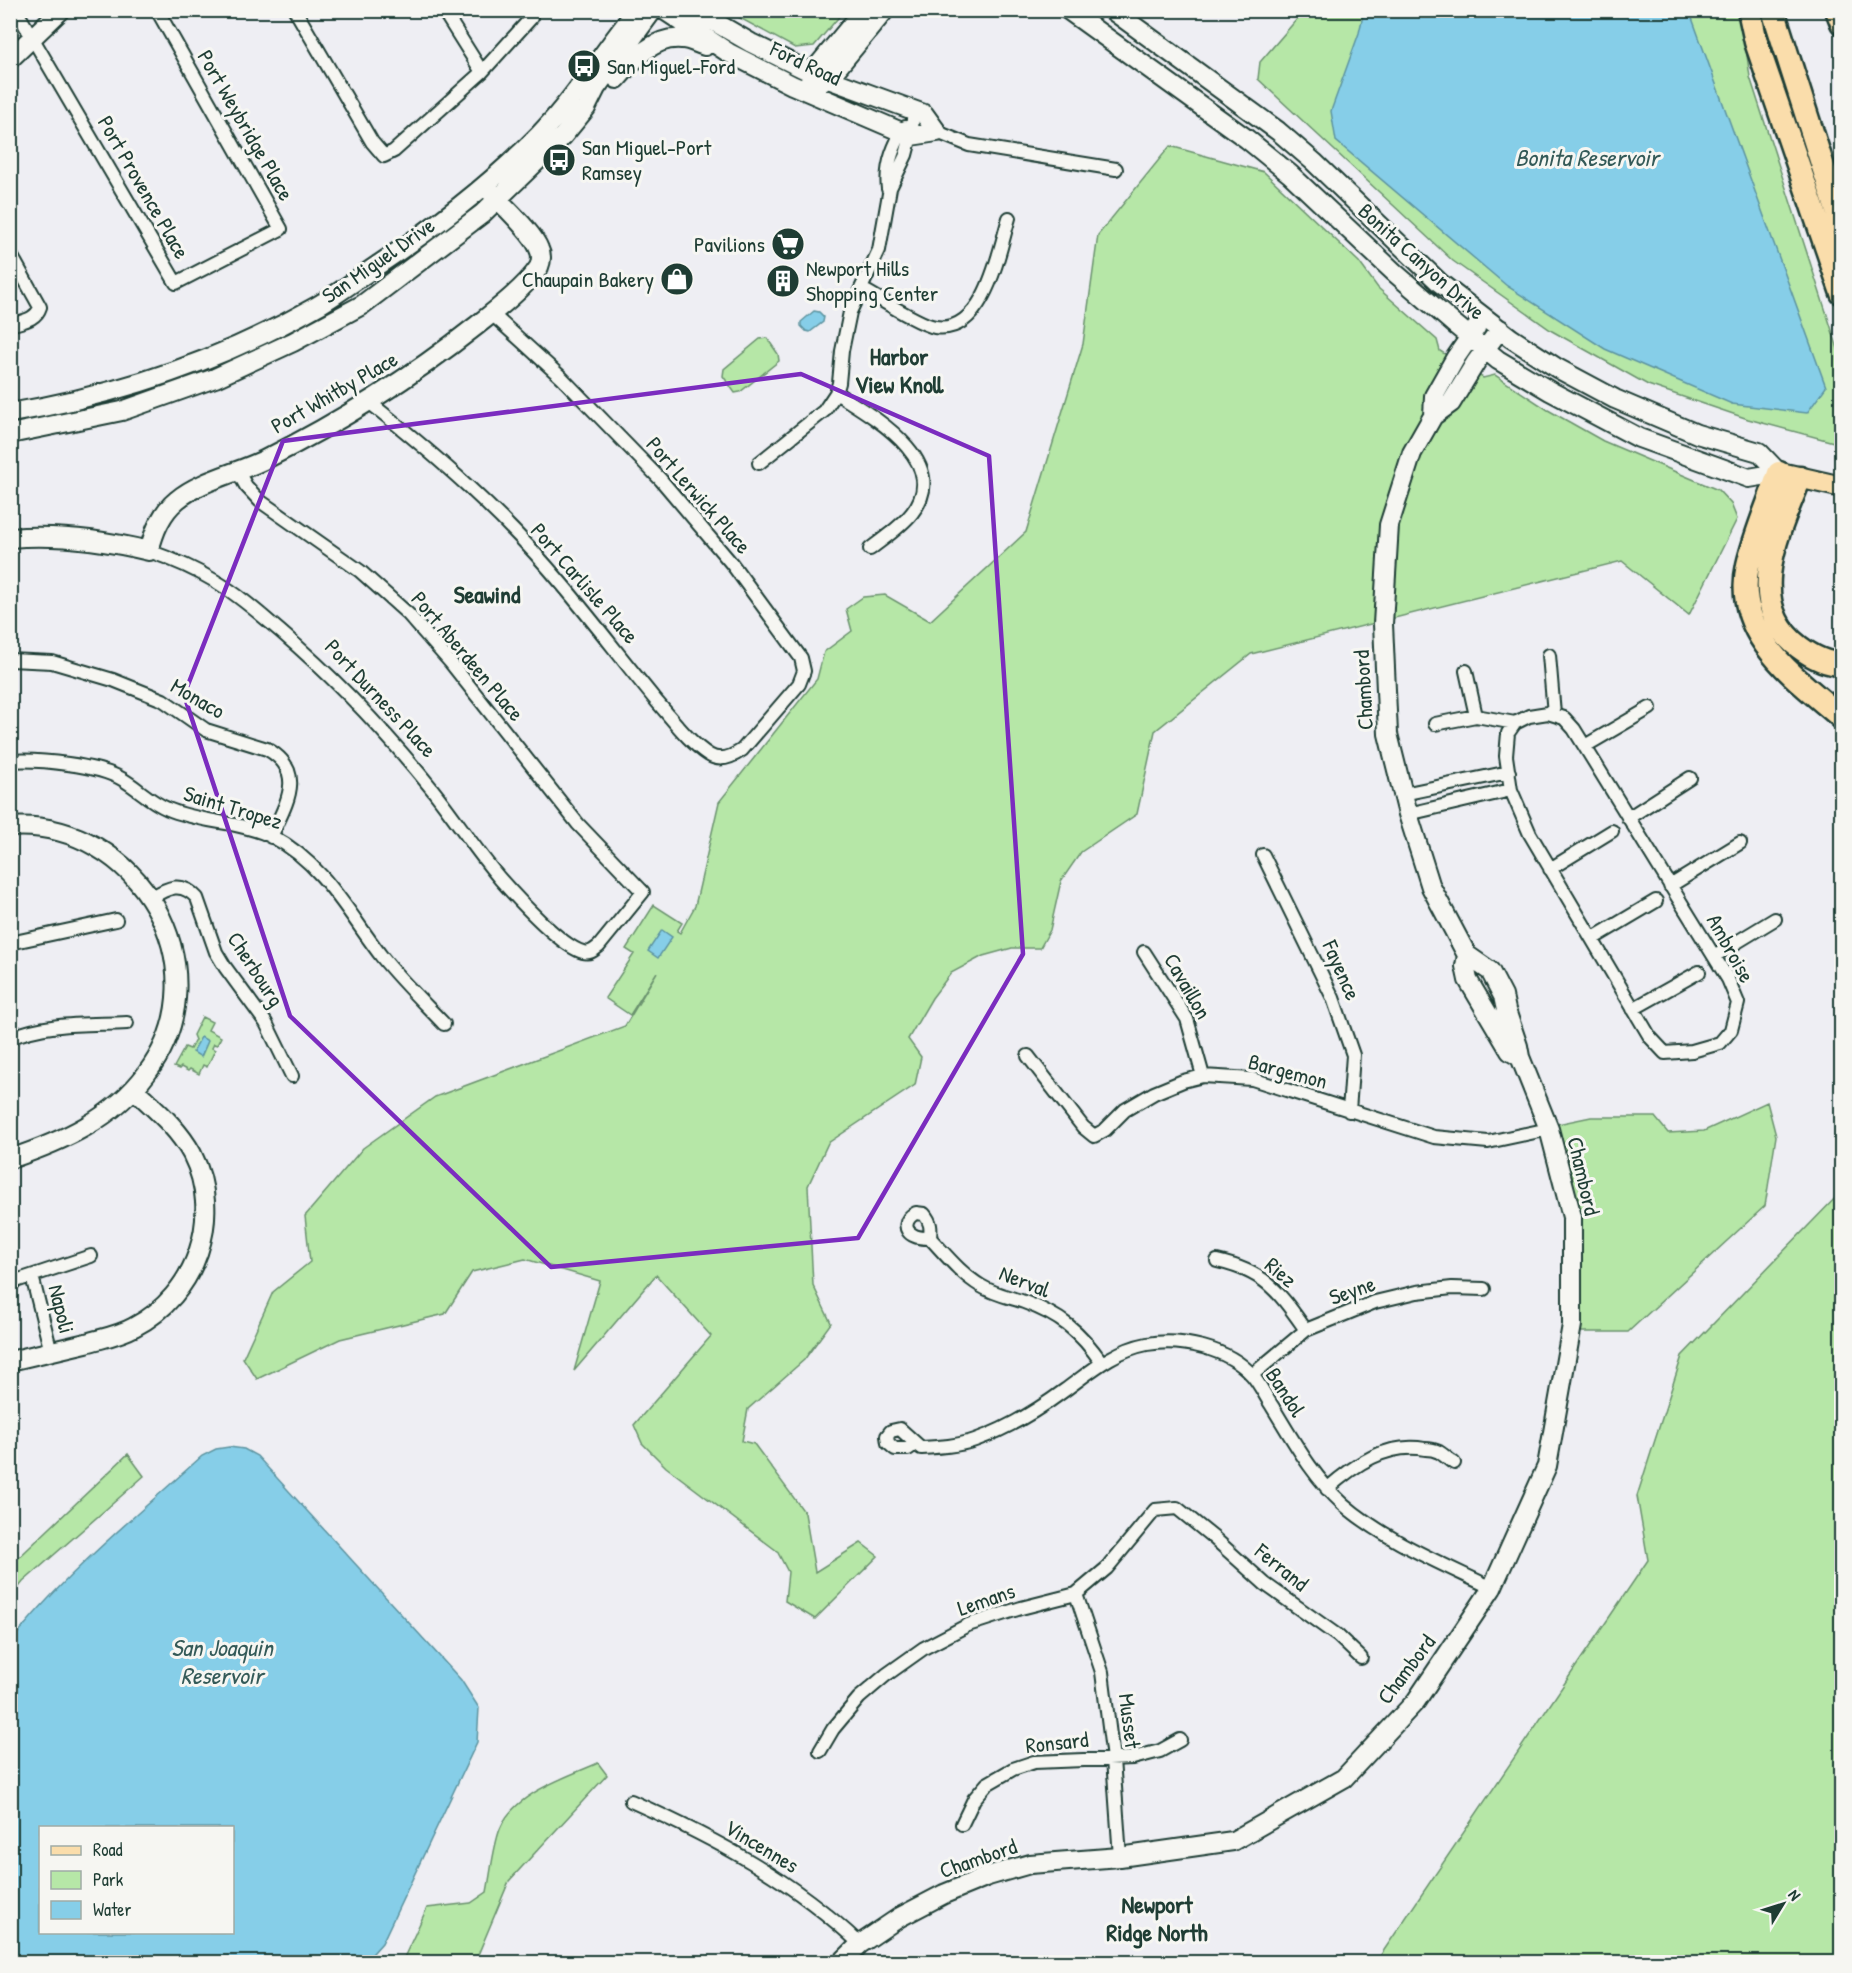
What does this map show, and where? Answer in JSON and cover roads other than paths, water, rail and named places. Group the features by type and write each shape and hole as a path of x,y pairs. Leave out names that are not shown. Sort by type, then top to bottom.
{"highway":[{"path":"1749,10 1756,42 1842,293"},
{"path":"1773,10 1842,226"},
{"path":"1837,10 1842,23"},
{"path":"1790,475 1773,550 1768,583 1770,602 1778,624 1792,642 1812,656 1842,664"},
{"path":"1790,475 1748,566 1745,594 1751,621 1782,667 1842,718"}],"main road":[{"name":"Bonita Canyon Drive","path":"1790,475 1842,487"}],"street":[{"name":"Port Provence Place","path":"16,10 176,283 281,229"},
{"path":"10,59 61,10"},
{"name":"Port Weybridge Place","path":"157,10 281,229"},
{"path":"295,10 372,142 384,156 394,151 482,72 531,18"},
{"path":"443,10 482,72"},
{"name":"San Miguel Drive","path":"10,413 96,396 170,374 247,341 317,305 428,232 485,186 540,133 583,83 637,10"},
{"name":"San Miguel Drive","path":"10,434 122,411 214,378 293,342 362,305 433,253 497,200 563,136 589,103 596,88 653,10"},
{"name":"Ford Road","path":"664,10 729,53 807,92 907,133 937,132 969,145 1116,169"},
{"name":"Ford Road","path":"694,10 751,44 820,76 924,114 937,132"},
{"path":"807,92 864,10"},
{"path":"820,76 885,10"},
{"name":"Bonita Canyon Drive","path":"1068,10 1247,139 1290,174 1395,273 1485,350 1550,391 1639,438 1749,478 1790,475"},
{"name":"Bonita Canyon Drive","path":"1112,10 1243,105 1314,162 1351,196 1409,256 1500,330 1557,368 1615,399 1697,434 1759,452 1790,475"},
{"path":"589,103 603,95 631,62 655,43 666,38 685,39 729,53"},
{"path":"759,463 824,411 836,393 850,312 879,250 888,194 886,175 896,142 907,133 914,111"},
{"path":"485,186 497,200"},
{"name":"Port Whitby Place","path":"149,551 160,520 176,500 323,430 369,402 409,376 492,314 535,273 541,260 539,249 497,200"},
{"path":"862,289 928,325 944,327 954,325 974,311 987,291 1009,218"},
{"path":"10,253 40,307 34,318 10,325"},
{"name":"Port Lerwick Place","path":"492,314 562,378 661,480 732,564 801,658 804,671 799,684 763,726"},
{"name":"Chambord","path":"1433,416 1434,396 1456,357 1484,317"},
{"name":"Chambord","path":"1500,330 1451,403 1433,416 1412,453 1389,525 1383,624 1388,734 1408,814 1431,887 1466,960 1468,980 1510,1051 1520,1057"},
{"path":"836,393 882,424 911,451 920,466 922,491 913,512 870,549"},
{"name":"Port Carlisle Place","path":"369,402 469,486 511,528 553,574 665,711 711,757 724,759 742,750 763,726"},
{"name":"Port Aberdeen Place","path":"238,472 246,486 260,501 352,564 408,615 451,663 578,824 643,892"},
{"name":"Port Durness Place","path":"10,537 67,537 124,545 149,551 223,586 268,621 324,670 399,749 503,882 542,922 582,952 592,951 643,892"},
{"path":"1435,724 1476,716 1515,723 1529,716 1554,714 1549,655"},
{"name":"Monaco","path":"10,660 51,662 113,680 163,700 206,730 267,749 276,754 288,770 291,789 272,837"},
{"path":"1466,671 1476,716"},
{"path":"1585,746 1650,708"},
{"name":"Ambroise","path":"1515,723 1508,733 1506,756 1511,790 1530,834 1650,1037 1665,1053 1692,1051 1720,1044 1731,1029 1738,1004 1728,979 1574,729 1564,717 1554,714"},
{"name":"Saint Tropez","path":"10,761 39,762 106,772 132,785 152,801 166,808 181,814 250,829 291,847 324,877 388,963 444,1024"},
{"path":"1403,794 1509,772"},
{"path":"1628,818 1690,778"},
{"path":"1408,814 1511,790"},
{"path":"10,827 31,827 55,831 86,841 121,863 151,898 164,923 172,946 176,970 176,995 170,1028 148,1072 134,1089 98,1119 73,1134 10,1159"},
{"path":"1550,869 1612,831"},
{"path":"1670,886 1740,843"},
{"name":"Fayence","path":"1263,855 1333,998 1353,1055 1349,1111"},
{"name":"Cherbourg","path":"151,898 165,889 179,886 192,892 197,898 216,952 266,1023 292,1076"},
{"path":"1592,939 1656,901"},
{"path":"1714,956 1775,919"},
{"path":"10,943 116,920"},
{"name":"Cavaillon","path":"1144,952 1187,1019 1203,1076"},
{"name":"Chambord","path":"842,1962 860,1944 900,1917 944,1894 988,1876 1030,1864 1120,1857 1233,1841 1344,1778 1416,1701 1492,1588 1547,1466 1572,1325 1572,1217 1549,1129 1520,1057 1504,1000 1490,971 1466,960"},
{"path":"1633,1009 1699,972"},
{"path":"1485,1011 1504,1000"},
{"path":"10,1038 32,1030 55,1026 127,1023"},
{"name":"Bargemon","path":"1028,1056 1083,1127 1094,1136 1105,1130 1125,1110 1154,1093 1183,1081 1203,1076 1252,1079 1434,1137 1488,1142 1549,1129"},
{"path":"10,1361 114,1336 133,1328 166,1305 190,1272 198,1254 205,1221 203,1187 192,1155 182,1137 134,1089"},
{"name":"Nerval","path":"930,1238 958,1269 975,1282 993,1292 1047,1311 1067,1323 1084,1339 1102,1363"},
{"name":"Napoli","path":"10,1283 91,1256"},
{"name":"Riez","path":"1217,1261 1236,1265 1261,1277 1275,1290 1306,1330"},
{"name":"Napoli","path":"32,1276 51,1352"},
{"name":"Seyne","path":"1252,1375 1306,1330 1375,1302 1452,1288 1484,1289"},
{"name":"Bandol","path":"915,1444 921,1448 949,1446 983,1437 1010,1425 1119,1352 1138,1346 1176,1342 1197,1345 1236,1362 1252,1375 1304,1460 1327,1489 1344,1505 1371,1526 1492,1588"},
{"path":"1327,1489 1345,1473 1368,1459 1392,1450 1417,1447 1437,1451 1454,1463"},
{"name":"Lemans","path":"820,1752 833,1729 859,1698 924,1648 968,1625 1076,1594 1107,1568 1155,1510 1177,1508"},
{"name":"Ferrand","path":"1177,1508 1265,1584 1338,1636 1361,1658"},
{"name":"Musset","path":"1076,1594 1102,1672 1113,1759 1120,1857"},
{"name":"Ronsard","path":"962,1824 974,1799 987,1784 1013,1769 1034,1762 1133,1758 1160,1750 1180,1740"},
{"name":"Vincennes","path":"631,1801 682,1824 757,1865 829,1914 860,1944"}],"water":[{"name":"Bonita Reservoir","path":"1364,11 1691,11 1826,387 1807,413 1732,404 1605,349 1507,286 1336,141 1331,111 1359,33"},
{"path":"814,311 824,317 823,322 810,332 806,331 801,326 801,322"},
{"path":"662,930 672,937 658,958 648,951"},
{"path":"201,1037 208,1041 201,1057 193,1052"},
{"name":"San Joaquin Reservoir","path":"229,1447 244,1449 257,1456 461,1680 479,1708 477,1742 382,1943 365,1962 11,1962 11,1642 54,1592 102,1545 202,1456 216,1449"}],"place":[{"name":"San Miguel-Ford","path":"584,66"},
{"name":"San Miguel-Port Ramsey","path":"559,160"},
{"name":"Pavilions","path":"788,244"},
{"name":"Chaupain Bakery","path":"677,279"},
{"name":"Newport Hills Shopping Center","path":"783,281"}],"district":[{"name":"Harbor View Knoll","path":"899,371"},
{"name":"Seawind","path":"487,595"},
{"name":"Newport Ridge North","path":"1157,1919"}]}
